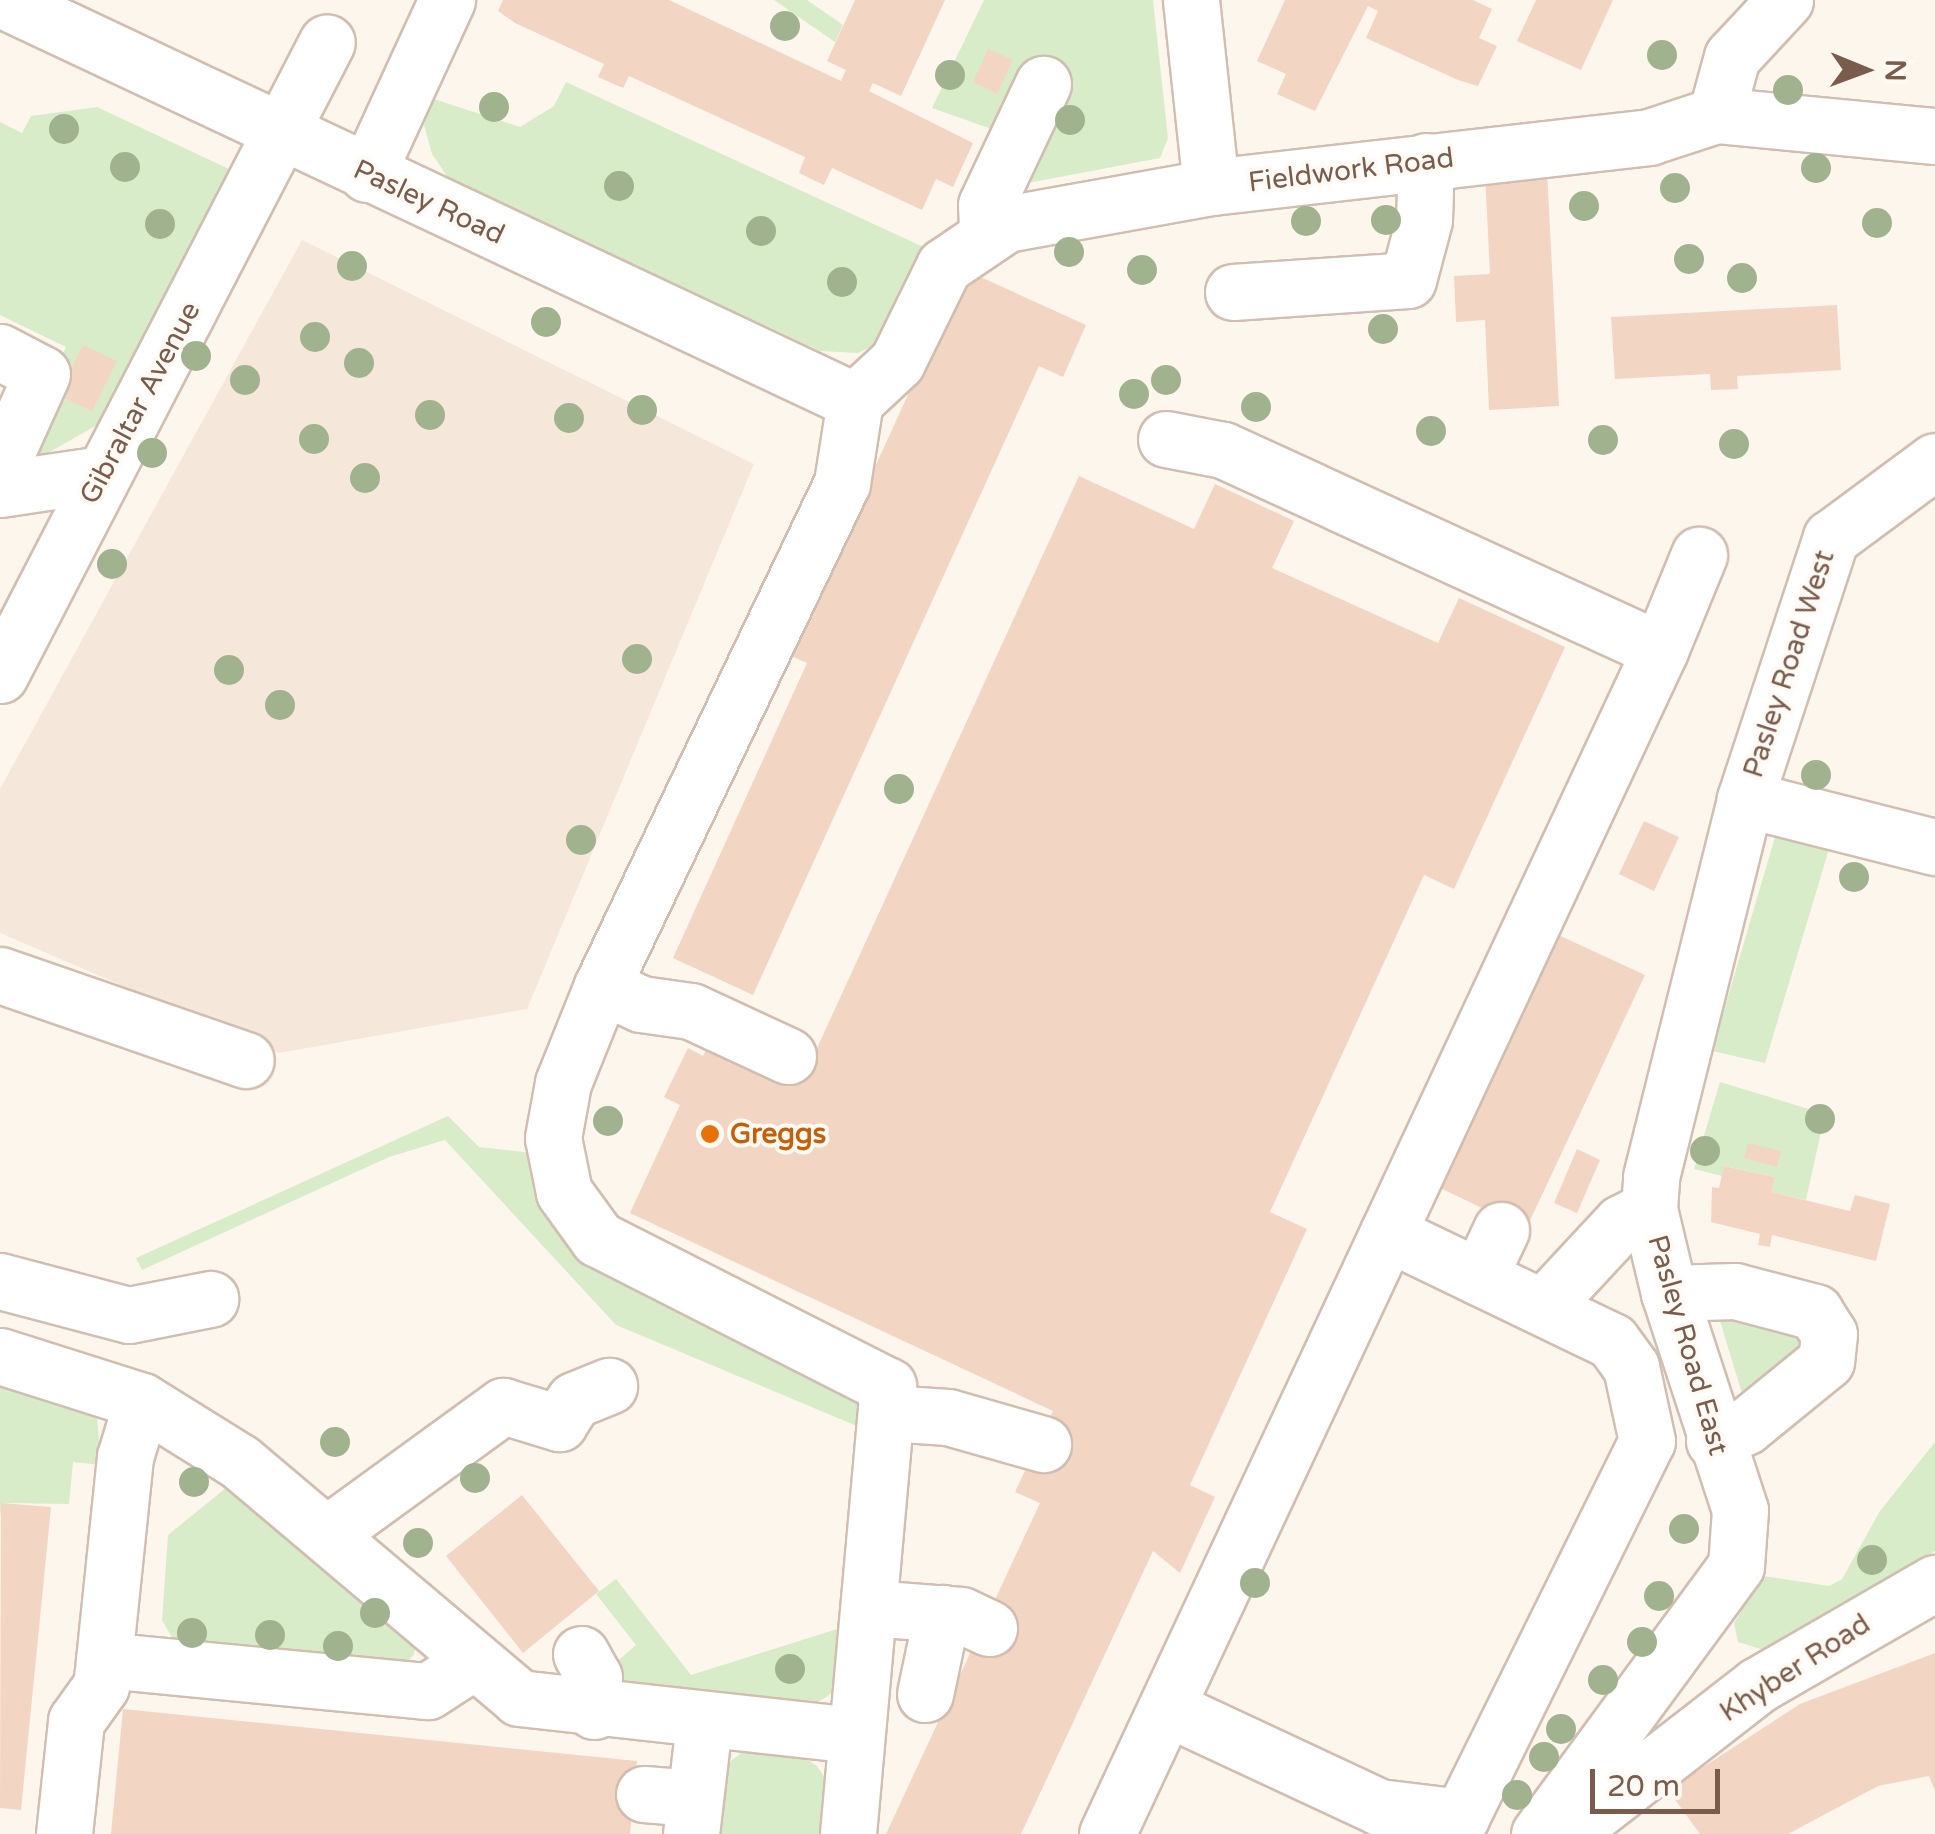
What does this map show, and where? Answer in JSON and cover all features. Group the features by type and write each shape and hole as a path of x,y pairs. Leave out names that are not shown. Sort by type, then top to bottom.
{"lane":[{"path":"1191,0 1211,186"},
{"path":"1716,115 1732,57 1785,0"},
{"name":"Pasley Road","path":"18,3 367,174 856,402"},
{"path":"367,174 437,3"},
{"name":"Gibraltar Avenue","path":"0,675 101,474 284,134 328,42"},
{"path":"987,230 986,205 1043,84"},
{"name":"Fieldwork Road","path":"856,402 898,362 944,266 987,230 1211,186 1649,137 1716,115 1935,136"},
{"path":"1233,292 1408,280 1418,256 1426,161"},
{"path":"0,352 42,374 0,467"},
{"path":"848,1834 888,1412 884,1381 624,1256 576,1213 557,1172 554,1115 602,986 842,483 856,402"},
{"path":"1166,439 1223,450 1477,553 1660,650"},
{"name":"Pasley Road West","path":"1745,799 1830,538 1935,461"},
{"path":"0,489 101,474"},
{"path":"1107,1834 1660,650 1699,555"},
{"path":"1745,799 1935,847"},
{"name":"Pasley Road East","path":"1539,1834 1710,1610 1743,1538 1669,1292 1649,1209 1745,799"},
{"path":"0,976 246,1060"},
{"path":"602,986 641,1004 690,1012 788,1056"},
{"path":"1543,1307 1621,1223 1649,1209"},
{"path":"1167,1708 1372,1821 1451,1821 1468,1810 1647,1441 1620,1348 1543,1307 1490,1253 1388,1233"},
{"path":"0,1280 128,1315 210,1299"},
{"path":"1669,1292 1735,1290 1815,1312 1829,1334 1826,1361 1746,1427 1714,1440"},
{"path":"0,1356 118,1391 240,1462 518,1698 594,1711 856,1735"},
{"path":"327,1534 504,1406 559,1422 574,1400 610,1386"},
{"path":"64,1834 76,1721 101,1686 124,1457 118,1391"},
{"path":"888,1412 1027,1426"},
{"name":"Khyber Road","path":"1566,1834 1758,1686 1935,1583"},
{"path":"870,1608 966,1621 925,1694"},
{"path":"1710,1610 1709,1662 1758,1686"},
{"path":"581,1654 594,1677 594,1711"},
{"path":"104,1660 428,1691 471,1662"},
{"path":"676,1809 704,1723"}],"shaded area":[{"path":"302,240 754,464 527,1009 279,1053 0,933 0,789"}],"green space":[{"path":"774,0 807,0 843,25 835,42"},
{"path":"984,0 1153,0 1168,138 1160,158 1012,186 997,131 932,108"},
{"path":"566,82 930,250 882,341 858,353 820,351 449,179 432,154 424,125 431,98 520,127 554,106"},
{"path":"97,107 246,177 118,413 6,477 66,347 0,315 0,122 22,133 31,116","holes":["116,361 92,412 59,395"]},
{"path":"1778,827 1835,829 1765,1063 1712,1051"},
{"path":"1720,1082 1825,1114 1806,1200 1772,1192 1775,1177 1725,1166 1722,1176 1694,1169"},
{"path":"448,1116 479,1147 532,1153 534,1165 868,1394 836,1687 828,1696 809,1707 629,1699 611,1667 636,1645 596,1594 616,1579 691,1675 837,1629 857,1426 616,1325 445,1140 389,1157 142,1270 136,1258"},
{"path":"1717,1311 1805,1326 1814,1345 1744,1400"},
{"path":"0,1376 97,1416 101,1465 73,1462 69,1504 2,1503 0,1517"},
{"path":"1935,1442 1935,1551 1770,1652 1738,1642 1734,1623 1763,1576 1829,1586 1842,1579 1880,1511"},
{"path":"227,1487 417,1639 414,1654 406,1664 178,1648 162,1620 168,1535"},
{"path":"749,1747 794,1751 817,1766 828,1782 829,1834 709,1834 718,1771"}],"building":[{"path":"503,0 669,0 841,81 846,70 827,61 855,0 945,0 901,96 873,83 869,91 973,143 953,187 936,179 922,210 832,168 824,185 799,173 805,157 629,76 623,88 598,77 604,64 515,23 498,11"},
{"path":"1285,0 1473,0 1492,9 1479,38 1497,46 1478,86 1458,80 1366,38 1378,11 1368,6 1315,111 1277,94 1286,74 1257,61"},
{"path":"1536,0 1613,0 1581,70 1517,41"},
{"path":"988,49 1013,60 997,94 973,82"},
{"path":"1547,170 1559,406 1489,410 1485,320 1456,322 1454,276 1490,274 1485,174"},
{"path":"965,270 1086,325 1063,377 1039,366 753,995 673,958 807,663 789,655"},
{"path":"1837,305 1841,370 1737,376 1738,389 1711,390 1710,374 1615,379 1611,317"},
{"path":"83,345 117,361 92,412 58,395"},
{"path":"1079,476 1194,529 1215,484 1294,521 1272,568 1438,643 1459,598 1565,647 1454,889 1424,875 1270,1212 1307,1229 1190,1485 1215,1497 1180,1573 1153,1551 1021,1834 886,1834 1040,1503 1015,1492 1053,1411 630,1213 680,1105 664,1097 688,1048 703,1056 715,1029 807,1070"},
{"path":"1644,821 1679,837 1654,891 1619,874"},
{"path":"1556,934 1645,975 1526,1229 1438,1187"},
{"path":"1748,1143 1781,1151 1777,1167 1744,1158"},
{"path":"1577,1149 1600,1160 1577,1213 1554,1203"},
{"path":"1724,1166 1775,1177 1772,1192 1850,1211 1855,1195 1890,1204 1876,1261 1772,1235 1770,1247 1758,1245 1760,1234 1711,1222 1712,1187 1719,1188"},
{"path":"522,1495 599,1591 523,1653 446,1556"},
{"path":"1,1503 51,1507 21,1810 0,1808"},
{"path":"1935,1653 1935,1791 1929,1776 1878,1786 1788,1834 1700,1834 1668,1790 1800,1704"},
{"path":"123,1709 637,1761 630,1834 111,1834"}],"place":[{"name":"Greggs","path":"710,1134"}]}
